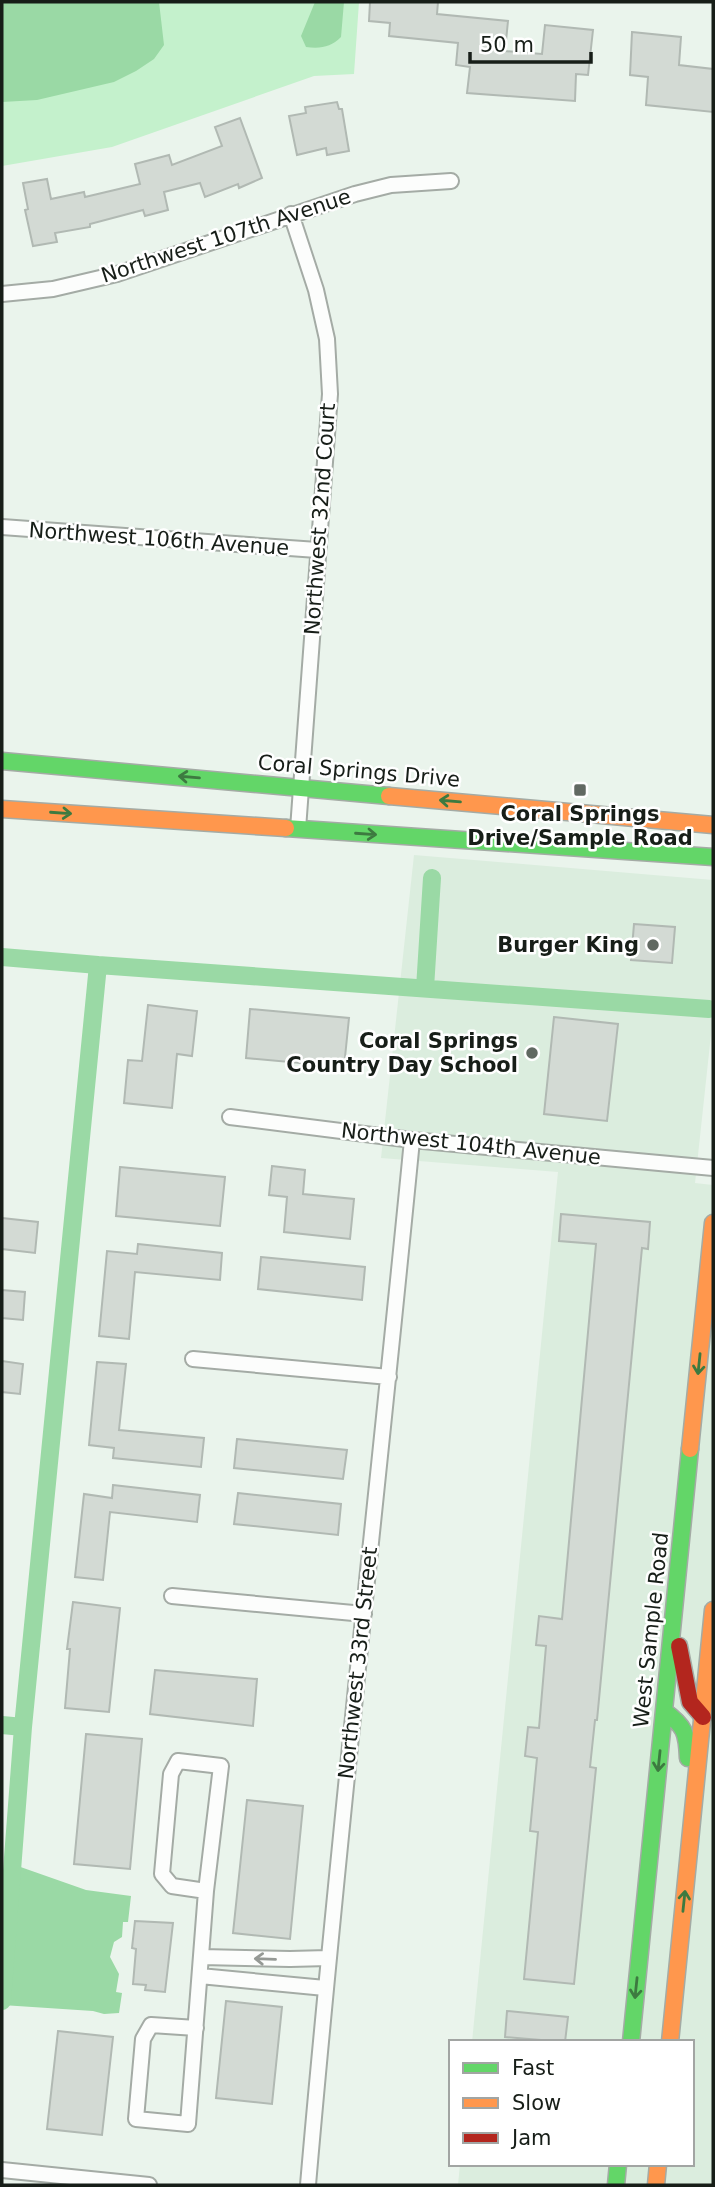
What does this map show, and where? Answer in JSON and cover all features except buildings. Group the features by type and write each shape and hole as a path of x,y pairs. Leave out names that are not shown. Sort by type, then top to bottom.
{"main road":[{"name":"Coral Springs Drive","path":"2,761 713,825"},
{"path":"2,809 713,857"},
{"name":"West Sample Road","path":"631,2040 713,1223"},
{"path":"670,2040 713,1610"},
{"path":"674,1615 686,1689 690,1702 703,1717"},
{"path":"664,1711 680,1722 687,1733 692,1824"},
{"path":"616,2185 618,2166"},
{"path":"656,2185 658,2166"}],"street":[{"name":"Northwest 107th Avenue","path":"2,294 53,289 117,274 355,194 391,186 451,181"},
{"name":"Northwest 32nd Court","path":"292,214 316,290 327,338 330,394 298,829"},
{"name":"Northwest 106th Avenue","path":"2,527 317,551"},
{"name":"Northwest 104th Avenue","path":"230,1117 412,1140 713,1168"},
{"name":"Northwest 33rd Street","path":"308,2185 351,1721 412,1140"},
{"path":"193,1359 389,1377"},
{"path":"172,1596 364,1614"},
{"path":"197,2028 151,2025 142,2039 135,2119 188,2124 197,2028 206,1891 221,1766 178,1761 171,1774 162,1874 172,1886 206,1891"},
{"path":"202,1957 328,1958"},
{"path":"200,1976 325,1988"},
{"path":"2,2171 149,2185"}],"shaded area":[{"path":"2,2 359,2 354,74 314,76 112,147 2,166"},
{"path":"2,2 159,2 164,45 154,59 114,82 37,100 2,102"},
{"path":"315,2 344,2 341,37 333,43 316,48 306,47 301,36"},
{"path":"414,855 713,880 713,1016 695,1183 713,1185 713,2185 458,2185 460,2166 694,2166 694,2040 472,2040 558,1172 381,1158"},
{"path":"12,1864 86,1890 131,1896 128,1922 123,1922 122,1937 114,1942 110,1957 119,1974 116,1992 122,1993 119,2013 2,2005"}],"waterway":[{"path":"425,988 432,878"},
{"path":"2,957 98,965"},
{"path":"2,2001 23,1727 98,965 709,1009"},
{"path":"2,1725 23,1727"}],"traffic: fast":[{"path":"2,761 389,796"},
{"path":"286,828 713,857"},
{"path":"631,2040 690,1449"},
{"path":"664,1711 684,1731 688,1758"},
{"path":"616,2185 618,2166"}],"traffic: slow":[{"path":"389,796 713,825"},
{"path":"2,809 286,828"},
{"path":"690,1449 713,1223"},
{"path":"670,2040 713,1610"},
{"path":"656,2185 658,2166"}],"traffic: jam":[{"path":"679,1646 690,1702 703,1717"}],"place":[{"name":"Coral Springs Drive/Sample Road","path":"580,790"},
{"name":"Burger King","path":"653,945"},
{"name":"Coral Springs Country Day School","path":"532,1053"}]}
